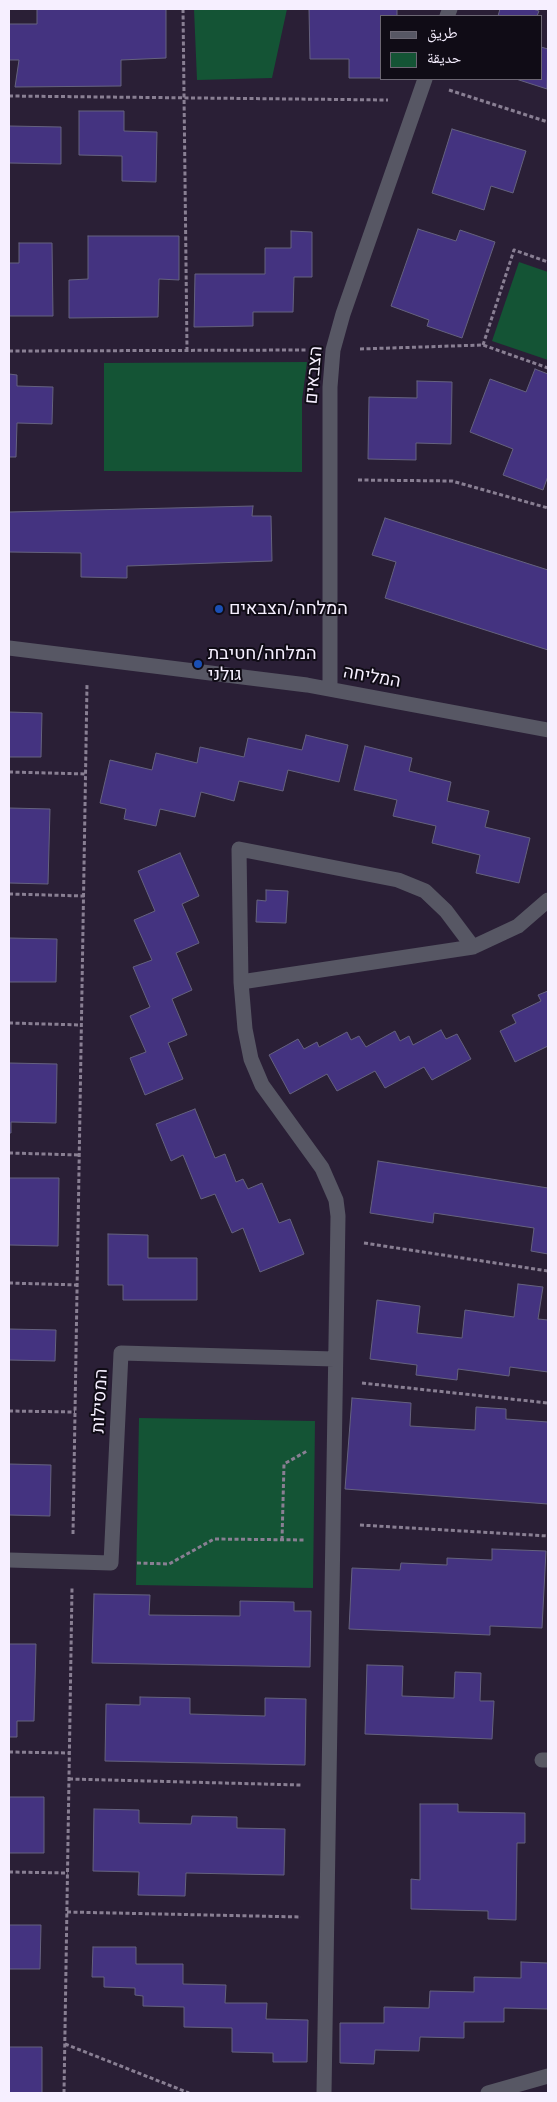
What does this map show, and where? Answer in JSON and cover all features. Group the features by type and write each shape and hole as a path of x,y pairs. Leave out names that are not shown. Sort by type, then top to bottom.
{"street":[{"name":"הצבאים","path":"330,689 330,387 333,350 343,314 425,80"},
{"name":"המליחה","path":"9,648 330,689 548,730"},
{"path":"324,2093 337,1208 330,1183 322,1168 262,1085 251,1059 245,1029 241,982 240,849 398,880 425,891 446,911 473,947"},
{"path":"241,982 473,947 518,926 548,900"},
{"name":"המסילות","path":"111,1563 121,1353 334,1360"},
{"path":"9,1560 111,1563"},
{"path":"488,2093 548,2076"}],"path":[{"path":"184,9 187,349"},
{"path":"425,80 548,122"},
{"path":"9,96 418,100"},
{"path":"483,346 514,250 548,262"},
{"path":"9,351 333,350 483,346 548,368"},
{"path":"330,480 452,481 548,508"},
{"path":"64,2093 87,774 87,657"},
{"path":"9,772 87,774"},
{"path":"9,894 85,896"},
{"path":"9,1023 82,1024"},
{"path":"9,1153 80,1155"},
{"path":"337,1239 548,1270"},
{"path":"9,1284 78,1285"},
{"path":"334,1379 548,1403"},
{"path":"9,1411 75,1412"},
{"path":"282,1540 284,1464 333,1437"},
{"path":"332,1524 548,1536"},
{"path":"111,1563 169,1564 214,1538 332,1540"},
{"path":"9,1752 70,1753"},
{"path":"69,1780 328,1785"},
{"path":"9,1872 68,1873"},
{"path":"67,1912 326,1918"},
{"path":"65,2044 189,2093"}],"green space":[{"path":"194,9 287,9 272,78 197,80"},
{"path":"519,262 548,272 548,360 492,341"},
{"path":"307,362 302,400 302,472 104,471 104,363"},
{"path":"139,1418 315,1421 313,1588 136,1585"}],"building":[{"path":"37,9 166,9 166,58 121,60 121,86 15,87 19,60 9,60 9,24 37,24"},
{"path":"309,9 397,9 397,15 380,15 380,78 349,78 349,59 310,59"},
{"path":"500,9 533,9 539,11 537,15 498,15"},
{"path":"542,47 548,49 547,89 519,80 542,80"},
{"path":"79,111 124,111 124,131 157,132 156,182 122,181 122,156 79,155"},
{"path":"9,126 61,127 61,164 9,163"},
{"path":"452,129 526,151 513,193 491,186 484,210 432,193"},
{"path":"418,229 456,241 460,230 495,242 462,338 427,326 429,320 391,306"},
{"path":"291,231 312,232 312,277 294,277 293,312 253,312 253,326 194,327 195,274 265,274 265,248 291,248"},
{"path":"88,236 179,236 179,280 159,279 158,317 69,318 69,280 88,279"},
{"path":"19,243 52,243 53,316 9,316 9,263 19,263"},
{"path":"535,369 548,374 548,476 543,490 503,475 513,449 470,432 490,379 526,392"},
{"path":"9,374 17,375 17,386 53,387 52,424 17,423 16,457 9,457"},
{"path":"417,381 452,382 451,444 416,443 416,460 368,459 369,397 417,398"},
{"path":"253,506 252,516 271,516 272,561 127,566 127,578 81,577 81,553 9,552 9,512"},
{"path":"385,518 548,570 548,650 385,598 396,562 372,555"},
{"path":"9,712 42,713 41,757 9,757"},
{"path":"306,735 348,745 339,782 288,770 283,791 239,781 234,801 201,792 195,817 160,809 156,826 124,819 126,809 100,803 110,760 152,770 156,753 197,763 200,747 244,757 248,738 302,750"},
{"path":"365,746 412,758 409,771 451,782 447,801 489,811 485,827 530,838 519,883 476,873 480,855 432,843 436,826 393,816 397,800 354,790"},
{"path":"9,808 50,809 48,884 9,883"},
{"path":"180,853 199,896 182,904 199,943 176,953 192,990 172,999 187,1035 168,1043 183,1079 145,1095 130,1058 146,1052 130,1016 150,1007 133,967 152,960 134,920 155,911 138,871"},
{"path":"266,890 288,891 286,923 256,922 257,900 266,901"},
{"path":"9,938 57,939 56,982 9,982"},
{"path":"548,991 548,1046 515,1062 500,1031 516,1023 512,1015 541,1001 538,995"},
{"path":"441,1030 446,1039 457,1034 471,1059 432,1080 424,1067 385,1088 375,1071 337,1091 327,1074 290,1094 269,1055 298,1039 304,1049 317,1042 319,1047 347,1032 351,1040 359,1036 366,1047 395,1031 400,1041 409,1036 413,1045"},
{"path":"9,1063 57,1064 56,1123 11,1122 11,1133 9,1133"},
{"path":"195,1109 215,1158 225,1154 236,1182 243,1179 248,1189 262,1183 279,1223 290,1219 304,1254 260,1272 243,1228 232,1233 215,1194 201,1199 183,1155 171,1161 156,1124"},
{"path":"378,1161 548,1188 548,1254 531,1251 534,1228 434,1213 433,1223 370,1213"},
{"path":"9,1178 59,1178 58,1246 9,1245"},
{"path":"108,1234 148,1235 148,1258 197,1258 197,1300 123,1300 123,1285 108,1285"},
{"path":"518,1284 543,1287 538,1319 548,1320 548,1372 510,1367 509,1376 458,1369 457,1380 416,1375 417,1365 370,1359 377,1300 420,1306 417,1333 462,1338 465,1310 514,1317"},
{"path":"9,1329 56,1330 55,1361 9,1360"},
{"path":"352,1398 411,1403 410,1426 475,1430 476,1407 506,1409 506,1419 548,1422 548,1504 345,1489"},
{"path":"9,1464 51,1465 50,1516 9,1515"},
{"path":"492,1549 546,1551 542,1628 490,1626 490,1635 349,1629 352,1568 400,1570 401,1563 447,1565 447,1558 492,1560"},
{"path":"94,1594 150,1595 149,1615 240,1616 240,1601 294,1602 294,1611 311,1611 310,1667 92,1663"},
{"path":"9,1644 36,1644 34,1721 17,1721 17,1737 9,1737"},
{"path":"367,1665 403,1666 402,1696 454,1698 455,1672 481,1673 480,1701 494,1701 492,1739 365,1734"},
{"path":"140,1697 190,1698 190,1714 265,1716 265,1698 306,1699 305,1765 105,1761 106,1704 140,1705"},
{"path":"9,1797 44,1797 44,1853 9,1853"},
{"path":"420,1804 458,1804 458,1812 525,1813 525,1843 517,1843 516,1920 488,1919 488,1911 411,1909 411,1879 420,1880"},
{"path":"94,1809 139,1810 139,1823 191,1824 192,1816 237,1817 237,1828 285,1829 284,1875 186,1873 185,1896 138,1895 139,1872 93,1871"},
{"path":"9,1925 41,1925 40,1969 9,1969"},
{"path":"93,1947 136,1947 136,1964 183,1964 183,1984 226,1985 225,2003 267,2003 266,2019 308,2020 307,2062 273,2062 273,2053 232,2052 232,2028 184,2027 184,2007 143,2006 143,1996 135,1995 135,1988 104,1987 104,1977 92,1977"},
{"path":"521,1962 548,1963 548,2009 504,2008 504,2022 464,2022 464,2038 420,2037 419,2051 375,2050 374,2064 340,2063 340,2023 384,2023 384,2007 429,2008 430,1991 474,1992 474,1977 521,1978"},
{"path":"9,2047 42,2047 42,2093 9,2093"}],"place":[{"name":"המלחה/הצבאים","path":"219,609"},
{"name":"המלחה/חטיבת גולני","path":"198,664"}]}
